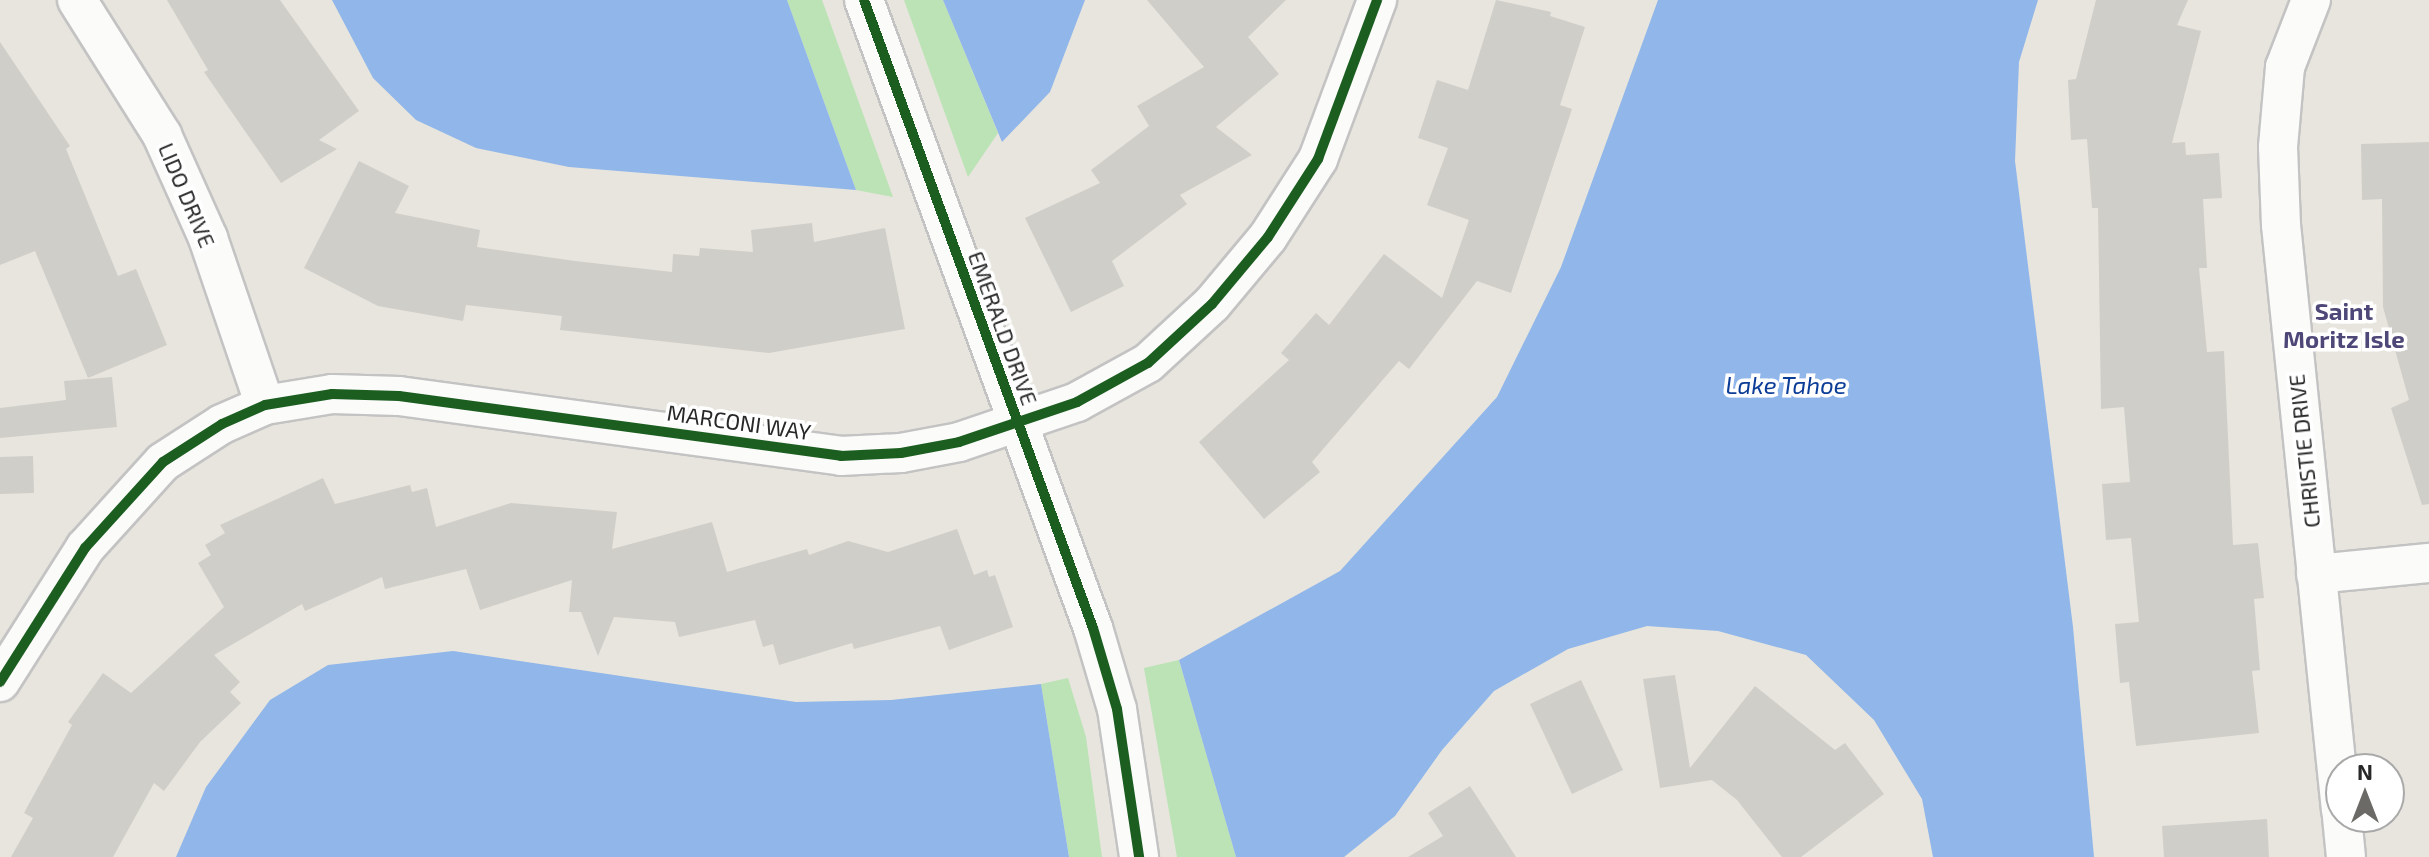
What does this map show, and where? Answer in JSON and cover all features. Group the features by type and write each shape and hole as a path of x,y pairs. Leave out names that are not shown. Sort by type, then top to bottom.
{"street":[{"name":"LIDO DRIVE","path":"77,0 162,135 208,238 265,405"},
{"name":"EMERALD DRIVE","path":"864,0 1093,628 1117,709 1139,857"},
{"name":"MARCONI WAY","path":"0,682 85,548 163,462 222,424 265,405 332,394 399,396 841,456 901,453 1016,423 1077,402 1148,363 1212,304 1268,237 1318,159 1377,0"},
{"name":"CHRISTIE DRIVE","path":"2311,0 2285,67 2278,147 2335,753"},
{"path":"2316,574 2429,563"},
{"name":"CHRISTIE DRIVE","path":"2343,833 2346,857"}],"green space":[{"path":"787,0 822,0 893,197 856,190"},
{"path":"904,0 943,0 998,133 968,177"},
{"path":"1179,660 1236,857 1177,857 1144,668"},
{"path":"1068,678 1086,737 1102,857 1069,857 1041,684"}],"water":[{"path":"332,0 787,0 856,190 569,167 476,148 416,120 373,78"},
{"path":"943,0 1085,0 1050,92 1002,142"},
{"name":"Lake Tahoe","path":"1658,0 2038,0 2019,62 2015,161 2073,627 2094,857 1933,857 1922,799 1874,720 1806,655 1718,631 1647,626 1568,649 1494,691 1442,750 1395,816 1344,857 1236,857 1179,660 1340,571 1497,397 1561,267"},
{"path":"453,651 796,702 891,700 1041,684 1069,857 176,857 206,787 270,700 328,665"}],"building":[{"path":"167,0 280,0 359,111 319,140 337,149 281,183 204,72 208,70"},
{"path":"1147,0 1286,0 1248,37 1279,74 1216,127 1252,155 1180,195 1187,204 1112,261 1124,286 1071,312 1025,218 1100,183 1091,170 1149,126 1137,106 1204,67"},
{"path":"1496,0 1551,12 1550,16 1585,27 1560,105 1572,109 1511,293 1477,281 1409,369 1399,361 1312,462 1320,472 1264,519 1199,442 1289,360 1281,353 1316,313 1329,325 1384,254 1442,298 1469,220 1427,205 1448,148 1418,138 1437,80 1468,90"},
{"path":"2096,0 2188,0 2177,25 2201,31 2172,143 2185,142 2186,155 2219,153 2222,198 2203,199 2207,268 2199,268 2207,352 2224,351 2233,545 2258,543 2264,598 2254,599 2260,670 2252,671 2259,733 2136,746 2129,682 2120,683 2115,624 2139,622 2131,538 2106,540 2102,484 2130,482 2124,407 2101,409 2098,208 2092,208 2087,139 2071,140 2068,80 2076,79"},
{"path":"0,42 70,146 66,149 118,276 136,269 167,345 88,378 35,251 0,265"},
{"path":"2429,142 2429,504 2422,505 2391,408 2409,400 2383,307 2382,199 2362,200 2361,144"},
{"path":"359,161 409,186 395,213 480,230 477,247 575,261 672,272 673,254 699,256 700,248 753,252 751,230 812,223 814,242 885,228 905,329 769,353 560,330 562,316 466,305 463,321 378,306 304,268"},
{"path":"112,377 117,427 0,438 0,408 66,400 64,381"},
{"path":"33,456 34,493 0,494 0,457"},
{"path":"323,478 335,504 410,485 412,492 427,488 436,527 511,503 617,512 612,549 712,522 727,572 807,549 809,555 848,541 888,552 957,529 974,575 987,570 989,577 995,575 1013,627 949,650 940,626 854,649 852,643 779,665 773,644 763,647 755,620 679,637 675,622 614,617 598,656 581,612 569,612 572,580 480,610 466,569 385,589 382,577 305,611 302,604 214,655 240,682 230,692 241,703 200,742 164,791 154,783 113,857 11,857 33,818 24,813 72,725 68,722 103,673 131,693 224,607 198,563 211,555 205,545 225,533 220,525"},
{"path":"1675,675 1690,768 1755,686 1835,750 1845,743 1884,794 1801,857 1782,857 1737,800 1712,780 1660,788 1643,679"},
{"path":"1581,680 1623,770 1572,794 1530,704"},
{"path":"1470,786 1516,857 1408,857 1443,836 1428,813"},
{"path":"2267,819 2269,857 2164,857 2162,826"}],"cycle path":[{"path":"864,0 1093,628 1117,709 1139,857"},
{"path":"0,682 85,548 163,462 222,424 265,405 332,394 399,396 841,456 901,453 959,442 1077,402 1148,363 1212,304 1268,237 1318,159 1377,0"}],"district":[{"name":"Saint Moritz Isle","path":"2344,325"}]}
